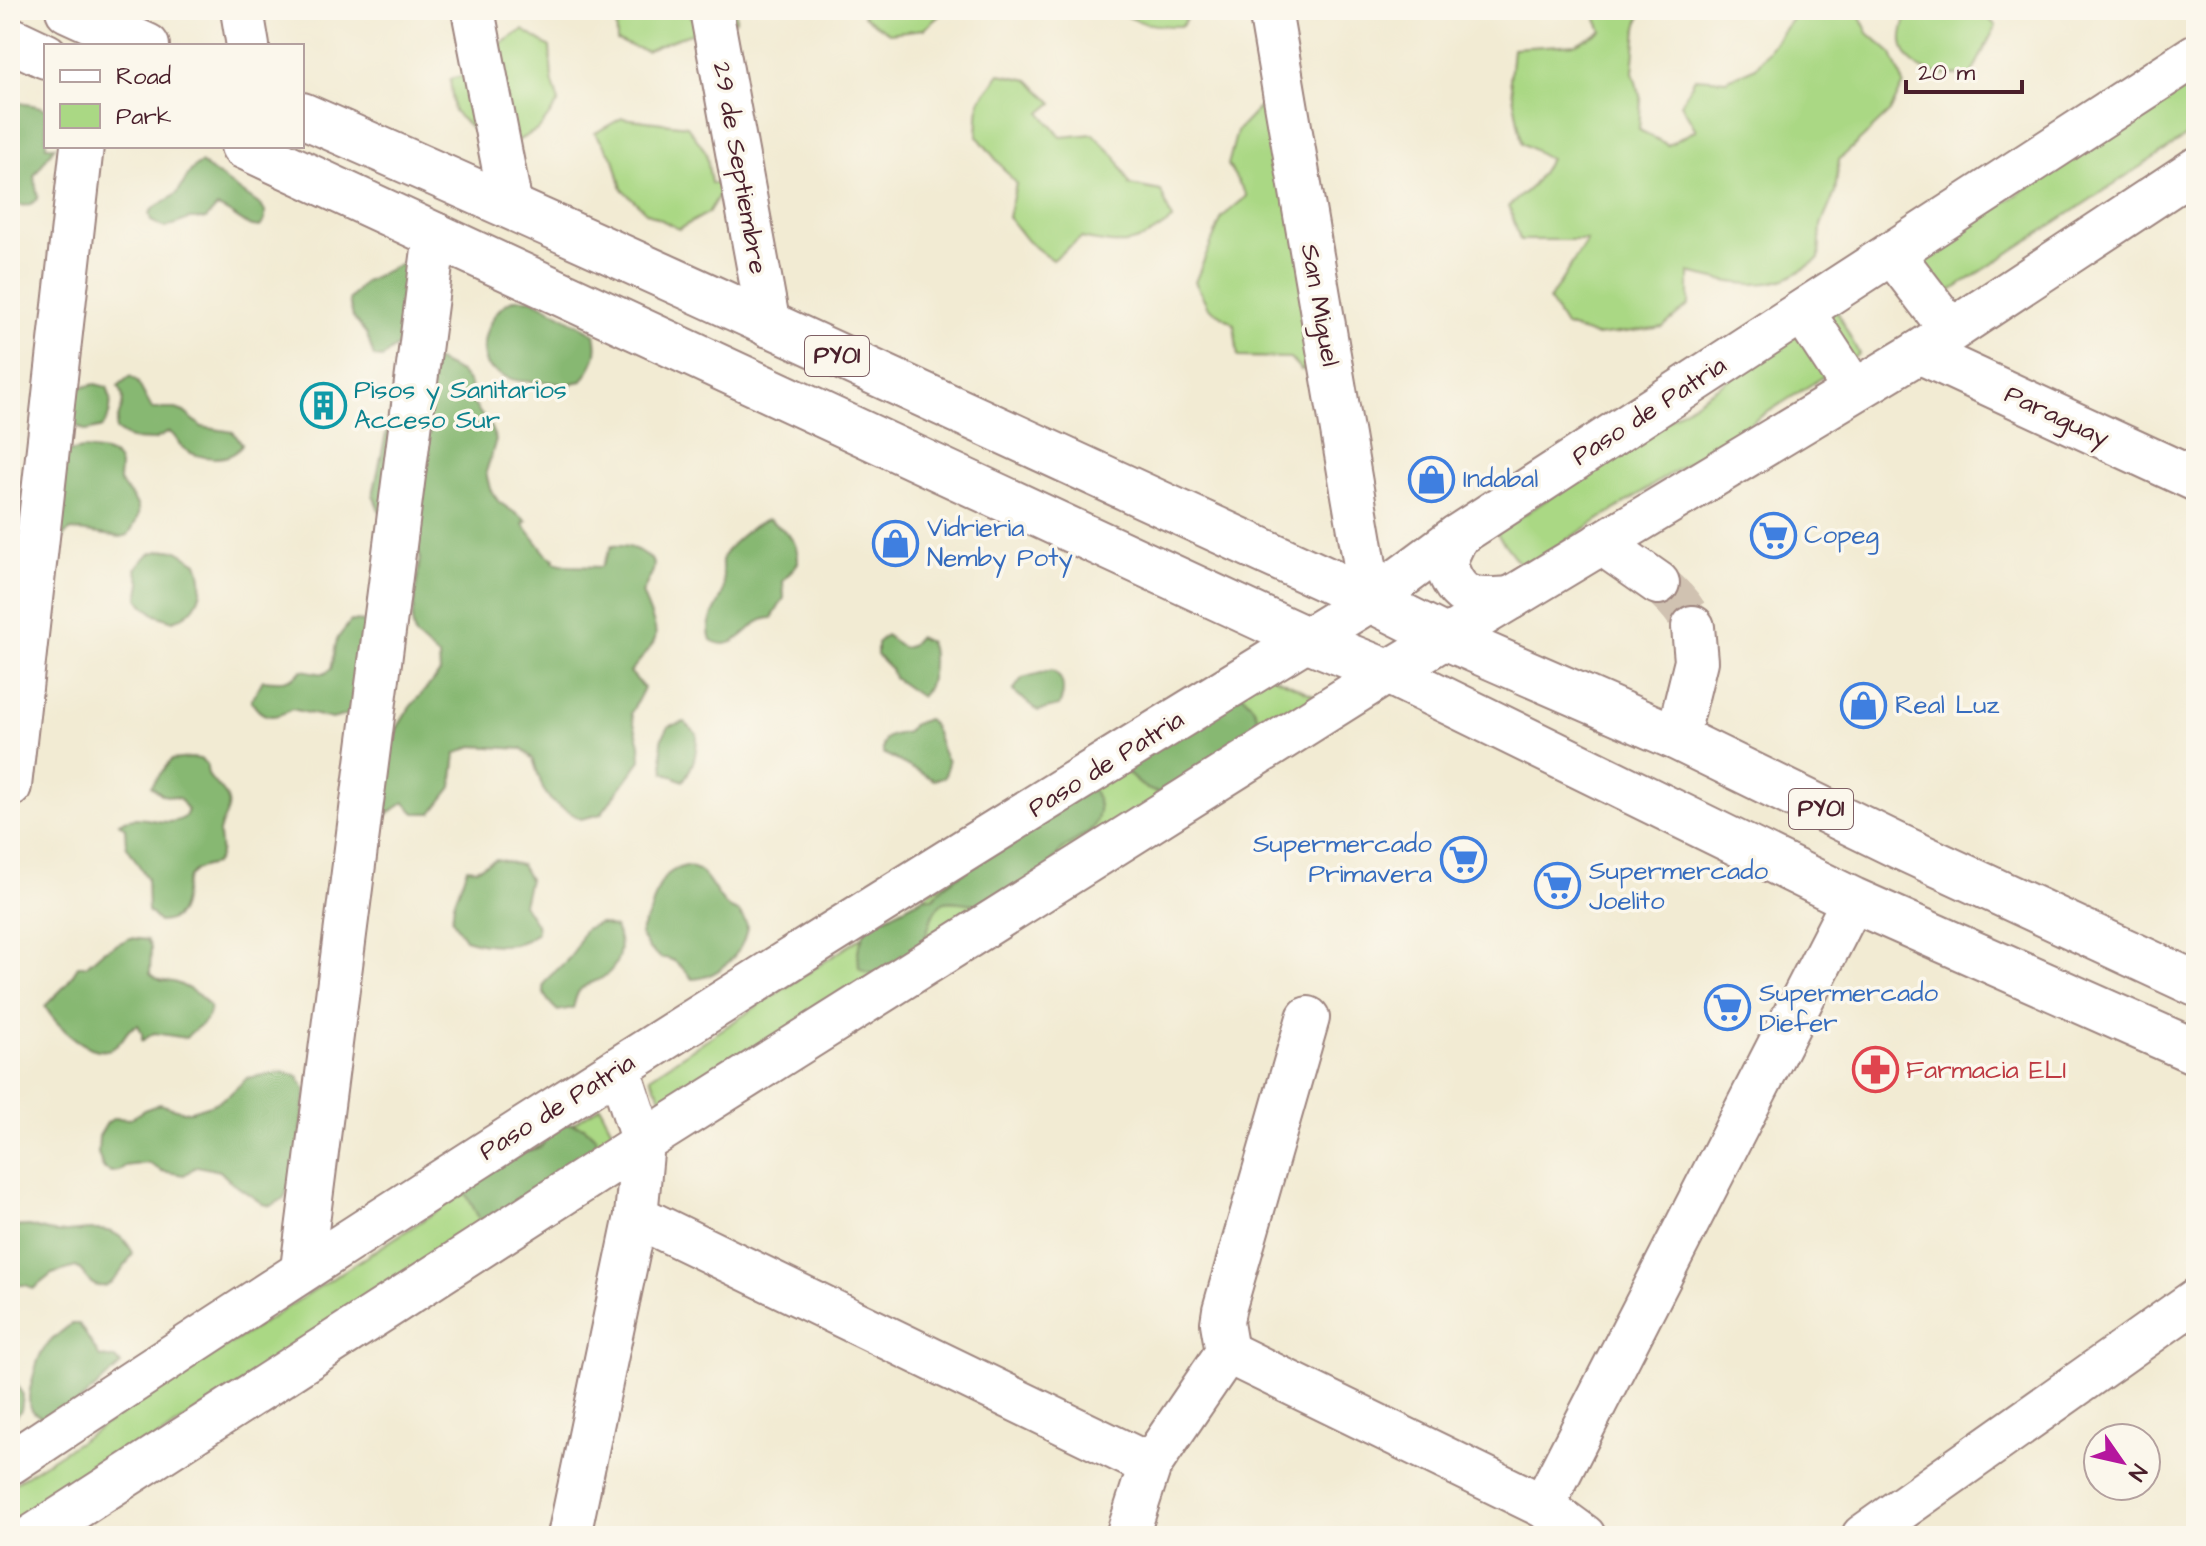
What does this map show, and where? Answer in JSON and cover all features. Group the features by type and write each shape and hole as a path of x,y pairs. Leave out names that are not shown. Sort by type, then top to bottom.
{"highway":[{"path":"68,10 143,44"},
{"path":"10,39 44,55"},
{"name":"PY01","path":"304,116 511,206 1371,600 1445,637 1677,738 1894,844 2196,984"},
{"name":"PY01","path":"247,148 1306,639 1388,672 1853,900 2196,1052"}],"street":[{"path":"242,10 248,44"},
{"path":"473,10 511,206"},
{"name":"29 de Septiembre","path":"711,10 769,326"},
{"name":"San Miguel","path":"1270,10 1371,600"},
{"name":"Paso de Patria","path":"10,1463 302,1269 1371,600 1457,536 2196,55"},
{"path":"10,786 82,148"},
{"path":"33,1536 643,1142 1388,672 1935,341 2196,169"},
{"path":"302,1269 435,234"},
{"path":"1892,253 1935,341"},
{"path":"1803,312 1854,390"},
{"name":"Paraguay","path":"1935,341 2196,480"},
{"path":"1457,536 1445,561 1449,575 1458,587 1479,601 1511,598"},
{"path":"1601,543 1658,583"},
{"path":"1677,738 1696,661 1693,627"},
{"path":"1543,1506 1853,900"},
{"path":"1127,1536 1150,1465 1227,1352 1222,1323 1224,1310 1308,1018"},
{"path":"569,1536 636,1216 643,1142 619,1068"},
{"path":"636,1216 1150,1465"},
{"path":"1863,1536 2196,1300"},
{"path":"1227,1352 1543,1506 1584,1536"}],"green space":[{"path":"616,10 736,10 736,20 646,51 617,41"},
{"path":"864,10 946,10 924,29 889,33 863,16"},
{"path":"1117,10 1191,10 1182,26 1164,26 1132,19"},
{"path":"1593,10 1642,10 1633,72 1641,99 1639,130 1668,145 1696,130 1681,104 1695,78 1726,80 1756,67 1794,16 1802,10 1857,10 1868,33 1892,54 1904,84 1890,112 1839,160 1835,193 1821,225 1819,259 1789,277 1760,284 1736,283 1689,273 1689,305 1663,327 1597,336 1565,326 1549,300 1587,240 1520,240 1509,206 1533,185 1550,159 1522,143 1510,80 1513,48 1576,44 1602,31"},
{"path":"1909,10 1981,10 1996,26 1971,75 1939,74 1911,61 1902,42"},
{"path":"523,30 550,47 552,80 559,102 539,129 510,145 479,135 454,112 450,79 480,71 497,46"},
{"path":"1000,74 1029,80 1053,103 1041,113 1061,137 1093,134 1116,157 1130,185 1161,191 1172,220 1139,240 1129,242 1109,243 1081,238 1052,260 1027,241 1008,217 1016,184 977,136 979,101"},
{"path":"2196,76 2196,130 1933,303 1914,263"},
{"path":"10,94 15,101 44,109 44,148 54,148 34,176 38,198 25,206 10,201"},
{"path":"1260,107 1289,120 1333,368 1301,370 1290,358 1238,357 1234,324 1208,307 1195,282 1222,217 1247,196 1228,165 1237,131"},
{"path":"622,118 687,126 706,152 711,183 725,185 708,213 679,229 646,212 622,189 614,159 595,133"},
{"path":"201,163 260,205 265,211 265,220 260,227 217,207 206,219 189,219 165,228 151,221 149,213 176,194"},
{"path":"400,264 431,271 407,343 382,358 374,357 367,335 353,317 349,300 364,282"},
{"path":"515,299 532,299 595,334 597,348 594,359 582,381 570,386 519,381 498,374 487,366 484,347 488,327 499,310"},
{"path":"1836,309 1859,354 1523,568 1496,533"},
{"path":"431,358 460,372 470,384 471,401 490,426 496,440 486,472 490,489 499,502 527,521 523,524 547,555 554,559 553,562 601,567 612,546 618,546 641,552 654,563 642,593 656,636 630,672 644,688 631,713 641,760 601,814 581,819 552,802 543,789 533,759 522,749 472,746 456,754 452,787 432,813 415,813 404,802 377,822 378,759 410,707 440,673 439,657 415,636 412,621 420,557 416,541 379,510 373,495 393,401"},
{"path":"130,376 137,381 152,409 184,412 202,427 233,432 242,444 231,455 214,458 188,451 169,432 154,440 130,439 116,430 123,402 118,386"},
{"path":"95,384 107,387 109,413 103,427 86,431 71,423 72,393"},
{"path":"83,449 106,452 115,457 120,466 119,481 135,501 137,518 128,535 120,537 72,530 65,534 59,549 51,552 67,452"},
{"path":"768,519 790,536 798,563 783,581 784,598 772,618 756,624 736,640 720,644 711,640 709,627 724,588 724,555 741,536"},
{"path":"177,551 197,563 201,582 195,605 173,621 156,615 138,598 141,584 136,569 150,554"},
{"path":"351,621 366,622 355,713 332,719 292,709 269,716 255,707 251,700 263,680 284,681 302,670 324,674 331,669 337,639"},
{"path":"886,635 903,648 910,646 918,637 929,642 931,671 928,686 921,697 894,678 891,669 877,655 877,643"},
{"path":"1052,670 1060,677 1063,686 1059,706 1038,711 1013,691 1022,678"},
{"path":"1263,672 1320,698 668,1109 650,1077"},
{"path":"1242,694 1253,708 1259,723 1256,737 1250,743 1214,755 1179,785 1160,793 1138,783 1124,769"},
{"path":"927,719 948,761 945,777 934,780 883,753 886,739 907,732 912,725"},
{"path":"684,722 697,734 694,759 683,781 664,772 661,740 669,726"},
{"path":"191,758 207,764 211,779 228,801 228,811 219,833 220,852 215,864 199,868 191,874 176,916 159,922 148,911 147,878 126,845 125,828 119,823 135,818 168,822 185,817 188,810 179,798 163,795 151,786 171,760"},
{"path":"1089,782 1099,807 1094,826 1059,852 1036,881 997,905 943,903 933,915 924,940 911,956 881,975 859,968 858,951 866,927 925,897 933,898 944,886"},
{"path":"496,859 521,865 529,879 523,904 536,924 537,932 522,942 493,945 465,939 452,919 454,903 467,868 476,869"},
{"path":"686,866 703,874 724,903 739,912 747,925 741,945 729,962 712,974 692,979 675,962 661,958 648,948 640,934 666,876"},
{"path":"599,923 615,928 619,956 608,973 580,990 573,1008 558,1011 544,994 545,982 572,954 585,929"},
{"path":"130,938 147,940 151,947 150,973 196,994 210,1007 209,1013 205,1021 186,1038 154,1033 142,1041 138,1025 116,1046 107,1050 86,1046 66,1031 45,1006 66,985 78,966 86,966 103,951"},
{"path":"282,1072 298,1076 306,1091 297,1168 284,1198 271,1206 263,1204 220,1171 197,1166 184,1175 162,1171 148,1163 125,1166 111,1172 103,1168 98,1153 99,1136 114,1118 130,1119 160,1104 191,1111 229,1095 247,1078"},
{"path":"600,1106 618,1143 10,1532 10,1486"},
{"path":"568,1123 584,1127 596,1138 595,1154 489,1222 480,1220 465,1192 467,1185 525,1152 541,1147 554,1128"},
{"path":"29,1226 54,1232 108,1231 126,1242 133,1253 115,1279 103,1286 89,1281 76,1267 52,1274 33,1289 26,1285 10,1285 10,1227"},
{"path":"71,1324 79,1324 100,1357 116,1359 121,1365 55,1423 33,1411 30,1392 43,1350"},
{"path":"10,1374 23,1395 21,1410 10,1425"}],"tunnel":[{"path":"1658,583 1683,608 1693,627"}],"place":[{"name":"Pisos y Sanitarios Acceso Sur","path":"323,405"},
{"name":"Indabal","path":"1432,479"},
{"name":"Copeg","path":"1773,535"},
{"name":"Vidrieria Nemby Poty","path":"896,543"},
{"name":"Real Luz","path":"1864,705"},
{"name":"Supermercado Primavera","path":"1463,859"},
{"name":"Supermercado Joelito","path":"1558,886"},
{"name":"Supermercado Diefer","path":"1728,1008"},
{"name":"Farmacia ELI","path":"1875,1070"}]}
